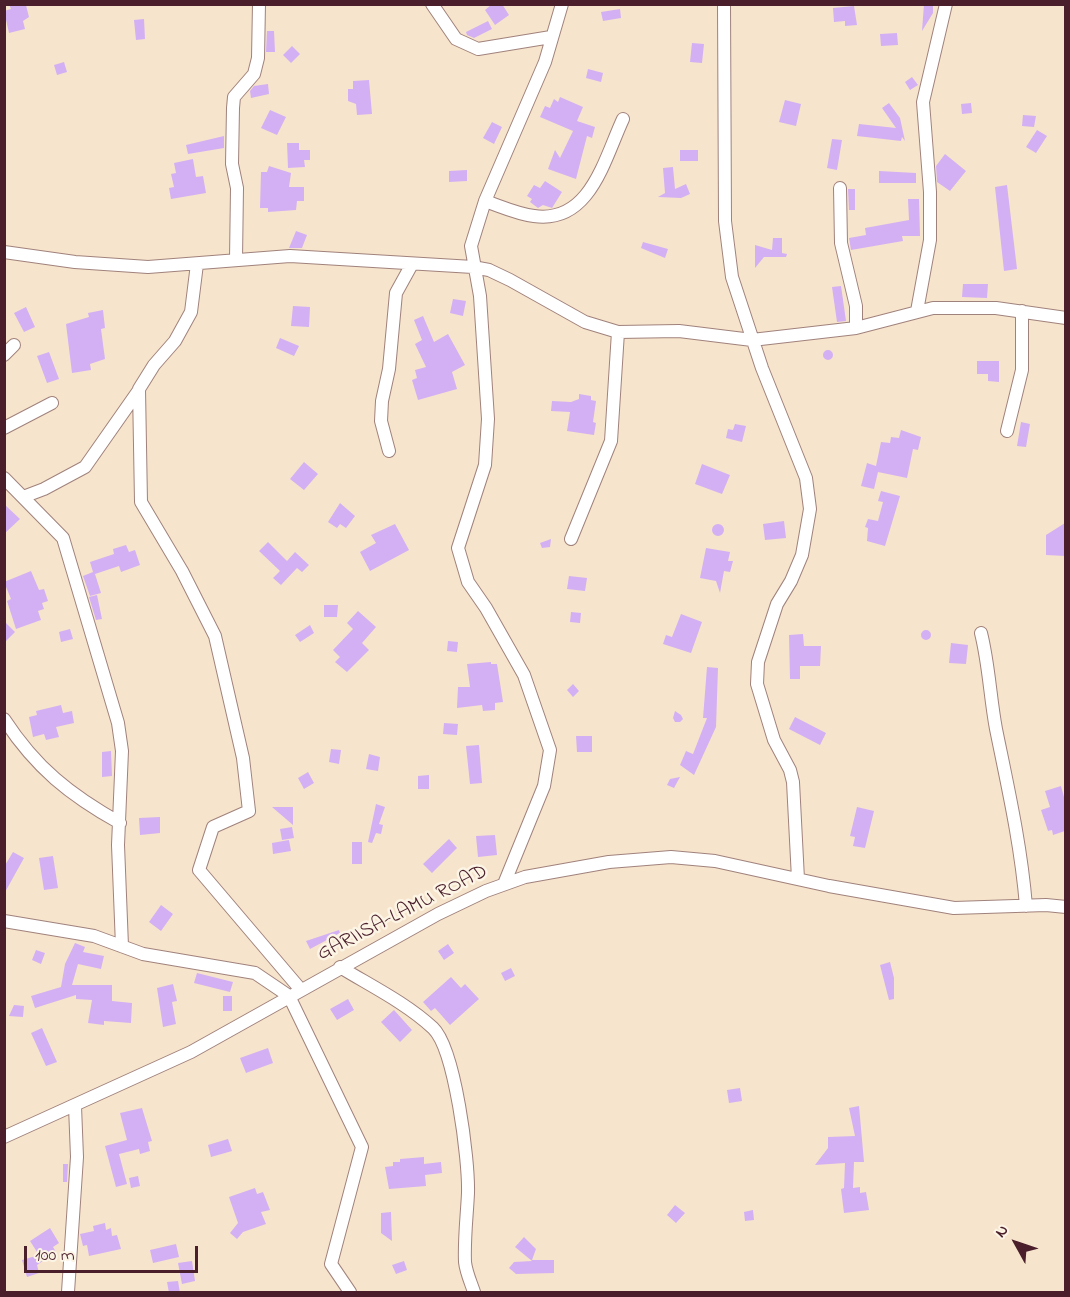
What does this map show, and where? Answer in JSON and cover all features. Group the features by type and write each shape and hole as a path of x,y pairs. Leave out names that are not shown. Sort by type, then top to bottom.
{"street":[{"path":"236,259 237,188 232,164 233,108 234,97 254,74 259,4"},
{"path":"432,4 456,39 478,49 551,37"},
{"path":"504,884 544,786 550,750 524,675 468,582 458,548 484,465 488,419 480,296 471,246 485,201 545,62 562,4"},
{"path":"724,4 725,221 732,277 753,340 806,478 810,509 802,555 791,581 777,604 758,662 757,684 774,740 790,770 793,782 798,879"},
{"path":"917,311 930,240 930,192 922,102 946,4"},
{"path":"485,201 531,216 552,218 574,209 587,196 623,119"},
{"path":"840,188 841,243 856,306 856,328"},
{"path":"5,252 75,262 137,266 197,264 290,256 473,267 489,270 510,280 585,322 618,332 679,331 753,340 856,328 933,308 996,308 1065,318"},
{"path":"22,497 44,489 86,467 175,340 191,312 197,264"},
{"path":"389,451 381,422 382,401 389,369 396,294 412,264"},
{"path":"1007,431 1022,370 1022,311"},
{"path":"571,539 611,441 618,332"},
{"path":"4,355 14,345"},
{"path":"139,389 141,502 182,571 215,636 243,758 249,811 213,827 199,870 301,990"},
{"path":"4,428 52,403"},
{"path":"4,478 63,538 118,723 122,751 118,845 122,896 122,946"},
{"path":"981,633 988,659 996,728 1021,846 1026,906"},
{"path":"4,719 17,739 62,787 120,823"},
{"name":"GARIISA-LAMU ROAD","path":"4,1137 191,1052 438,914 525,877 588,865 671,857 715,861 954,908 1065,907"},
{"path":"4,921 94,936 161,958 255,973 289,996 362,1147 330,1264 350,1293"},
{"path":"340,968 389,996 434,1029 441,1039 456,1094 465,1150 468,1190 465,1263 474,1293"},
{"path":"68,1293 77,1157 75,1106"}],"building":[{"path":"9,4 26,5 29,17 23,21 25,29 9,33 4,11 11,9"},
{"path":"492,4 502,4 509,15 495,25 485,10"},
{"path":"924,4 933,4 933,13 922,31"},
{"path":"854,6 857,25 845,26 845,21 834,22 833,8"},
{"path":"620,9 621,18 603,21 601,12"},
{"path":"144,19 145,39 136,40 134,20"},
{"path":"488,21 492,29 474,38 467,35 466,32"},
{"path":"267,31 274,31 275,52 266,52"},
{"path":"897,33 898,45 881,46 880,34"},
{"path":"692,43 704,44 702,63 690,62"},
{"path":"292,46 300,54 291,63 283,55"},
{"path":"64,62 67,72 57,75 54,65"},
{"path":"588,69 603,73 601,82 586,78"},
{"path":"912,77 918,85 910,90 905,82"},
{"path":"369,80 372,114 357,115 356,104 348,101 348,89 353,89 353,81"},
{"path":"268,84 269,94 251,98 250,91 254,86"},
{"path":"560,97 583,107 577,121 595,127 592,138 587,136 576,179 548,169 555,150 560,158 573,131 540,117 545,106 550,108 554,99 558,102"},
{"path":"785,100 801,104 796,126 779,122"},
{"path":"889,103 900,118 905,141 902,137 901,141 857,136 859,124 896,128 882,108"},
{"path":"971,103 972,113 962,114 961,104"},
{"path":"270,110 286,117 277,135 261,128"},
{"path":"1023,115 1036,116 1034,127 1022,126"},
{"path":"492,122 502,127 494,144 483,138"},
{"path":"1037,130 1047,136 1036,153 1026,147"},
{"path":"224,136 224,148 188,154 186,145"},
{"path":"832,139 842,140 837,170 827,168"},
{"path":"287,143 299,143 299,150 310,150 310,160 304,160 305,167 288,168"},
{"path":"680,150 698,150 698,161 680,161"},
{"path":"945,154 966,171 950,191 937,182 936,166"},
{"path":"193,159 196,177 203,176 206,193 171,199 169,188 174,187 171,174 176,173 174,163"},
{"path":"269,166 291,173 289,187 304,187 304,201 297,201 296,210 268,212 268,208 260,208 261,172 267,172"},
{"path":"673,167 675,189 686,184 690,194 681,198 658,197 665,193 663,168"},
{"path":"467,170 467,181 449,182 449,171"},
{"path":"879,171 916,173 916,183 879,183"},
{"path":"545,181 562,192 552,208 543,205 538,208 530,202 532,199 527,196 534,185 540,188"},
{"path":"1007,185 1017,269 1004,271 995,187"},
{"path":"848,189 855,189 855,210 849,210"},
{"path":"908,199 919,199 920,236 902,236 903,241 851,250 849,238 866,235 865,228 909,220"},
{"path":"296,231 307,235 302,248 289,248"},
{"path":"773,238 782,238 782,253 787,254 786,257 764,257 755,268 755,245 772,250"},
{"path":"643,242 668,249 665,258 641,248"},
{"path":"963,284 988,284 987,298 962,297"},
{"path":"841,286 846,321 837,322 832,287"},
{"path":"453,299 466,301 463,316 450,313"},
{"path":"293,306 310,307 309,327 291,326"},
{"path":"26,307 35,327 24,332 14,313"},
{"path":"103,310 105,328 101,329 105,359 90,364 91,370 72,373 66,324 89,317 88,313"},
{"path":"423,316 434,342 448,334 465,365 452,372 457,389 418,400 412,380 417,378 415,370 426,367 415,344 422,340 414,320"},
{"path":"280,338 299,346 294,356 276,348"},
{"path":"828,350 832,351 832,359 828,360 824,359 823,355 824,351"},
{"path":"49,352 59,379 47,383 37,356"},
{"path":"977,361 999,361 999,382 988,381 988,374 977,374"},
{"path":"579,394 591,396 591,400 596,401 594,435 567,431 570,412 551,411 552,401 571,402 579,399"},
{"path":"1021,422 1030,424 1026,447 1017,446"},
{"path":"735,424 746,426 742,442 726,438 728,429 733,430"},
{"path":"901,430 921,437 918,450 913,449 907,478 878,472 874,489 861,486 867,463 876,466 881,442 890,443 891,437 899,438"},
{"path":"304,462 318,474 304,490 290,479"},
{"path":"702,464 730,475 722,494 695,484"},
{"path":"881,491 900,496 885,546 867,541 868,528 865,527 868,519 878,521 883,502 878,501"},
{"path":"340,503 355,516 346,528 340,524 337,528 328,522"},
{"path":"4,504 20,519 4,534"},
{"path":"784,521 786,538 765,540 763,524"},
{"path":"1065,523 1065,556 1046,555 1046,535"},
{"path":"395,524 409,550 370,571 360,552 376,543 371,535"},
{"path":"720,524 724,530 720,536 716,536 712,528"},
{"path":"551,539 550,547 542,548 540,543"},
{"path":"268,542 287,561 295,552 309,565 302,572 297,568 281,585 273,578 280,571 259,551"},
{"path":"126,545 129,552 135,550 140,565 121,572 119,566 95,574 101,593 90,596 83,576 93,572 90,562 114,554 113,549"},
{"path":"706,548 730,552 728,561 733,561 730,572 724,571 720,593 716,581 700,578"},
{"path":"31,571 39,590 44,589 48,601 42,603 44,609 38,611 41,620 16,629 7,601 11,599 4,582"},
{"path":"569,576 587,578 585,591 567,589"},
{"path":"97,595 102,619 96,620 89,597"},
{"path":"324,605 338,605 337,617 324,617"},
{"path":"358,611 376,627 362,643 369,650 347,672 335,662 340,657 333,650 353,629 347,623"},
{"path":"571,612 581,613 580,623 570,622"},
{"path":"681,614 702,622 691,653 663,644 666,635 672,637"},
{"path":"4,621 15,632 4,643"},
{"path":"310,625 314,633 300,642 295,635"},
{"path":"70,629 73,639 61,642 59,632"},
{"path":"926,630 931,635 926,640 921,635"},
{"path":"803,634 804,646 821,646 820,666 800,666 800,679 790,679 789,635"},
{"path":"448,641 458,642 457,652 447,651"},
{"path":"951,643 968,645 966,664 949,663"},
{"path":"491,662 491,664 497,664 503,702 495,703 495,710 483,711 482,705 457,708 458,687 470,687 467,664"},
{"path":"707,667 718,668 716,727 694,775 680,765 686,751 693,754 707,718 703,718"},
{"path":"573,684 579,691 573,697 567,690"},
{"path":"61,705 63,713 72,711 74,723 56,727 59,737 46,740 44,734 33,737 29,717 37,715 36,711"},
{"path":"675,711 683,719 680,722 675,722 673,718"},
{"path":"795,717 826,733 820,745 789,729"},
{"path":"444,723 458,724 457,735 443,734"},
{"path":"576,736 592,736 592,752 577,752"},
{"path":"479,745 482,783 470,784 466,746"},
{"path":"331,749 341,750 339,764 329,762"},
{"path":"111,751 112,776 102,777 102,752"},
{"path":"369,754 380,757 378,771 366,769"},
{"path":"308,772 314,783 304,789 298,778"},
{"path":"429,775 429,789 418,789 418,776"},
{"path":"680,777 674,788 667,785 670,779"},
{"path":"1061,786 1065,801 1065,831 1053,835 1052,830 1048,831 1041,810 1050,807 1045,791"},
{"path":"376,804 385,807 379,824 383,825 381,834 376,833 372,843 368,842"},
{"path":"272,807 293,807 293,825"},
{"path":"857,807 874,811 865,848 853,846 855,837 850,836"},
{"path":"160,817 160,833 140,835 139,818"},
{"path":"292,827 294,838 282,840 280,829"},
{"path":"495,835 497,855 478,857 476,836"},
{"path":"449,839 457,848 432,873 423,864"},
{"path":"289,840 291,851 273,854 272,843"},
{"path":"352,842 362,842 362,864 352,864"},
{"path":"13,852 24,858 4,894 4,867"},
{"path":"53,856 58,888 44,890 39,858"},
{"path":"161,905 173,914 161,931 149,922"},
{"path":"339,930 340,933 310,949 306,941"},
{"path":"75,943 85,947 83,952 104,956 101,969 78,964 72,985 112,985 112,1001 132,1003 131,1023 104,1021 104,1025 88,1023 92,1000 76,999 76,995 35,1008 31,996 61,987 65,964"},
{"path":"448,944 454,953 444,960 438,951"},
{"path":"36,950 45,953 41,964 32,960"},
{"path":"890,962 894,978 894,999 889,1000 880,965"},
{"path":"511,968 515,976 505,981 501,973"},
{"path":"197,973 233,982 230,992 194,983"},
{"path":"451,977 461,988 465,984 479,999 450,1025 435,1008 431,1011 423,1002"},
{"path":"173,984 177,1001 172,1002 176,1024 163,1027 157,988"},
{"path":"223,996 232,996 232,1011 223,1011"},
{"path":"348,999 354,1010 337,1020 330,1009"},
{"path":"14,1005 24,1006 23,1017 9,1016"},
{"path":"394,1010 412,1030 400,1042 381,1022"},
{"path":"42,1028 57,1062 46,1066 31,1033"},
{"path":"268,1048 273,1063 246,1073 240,1058"},
{"path":"740,1088 742,1101 729,1103 727,1090"},
{"path":"859,1106 864,1162 854,1162 853,1188 860,1187 860,1193 866,1192 869,1210 844,1213 841,1189 844,1188 845,1163 815,1165 828,1148 828,1137 855,1136 849,1108"},
{"path":"142,1108 152,1141 148,1142 150,1151 140,1154 139,1149 119,1154 127,1184 116,1187 105,1146 127,1140 120,1113"},
{"path":"228,1139 232,1151 211,1157 208,1145"},
{"path":"424,1157 424,1164 441,1162 442,1173 425,1175 426,1186 389,1189 385,1167 393,1166 393,1162 400,1162 400,1159"},
{"path":"63,1164 68,1164 67,1182 63,1182"},
{"path":"138,1176 140,1186 131,1188 129,1178"},
{"path":"255,1188 257,1194 263,1192 270,1210 261,1212 266,1224 243,1232 237,1239 230,1233 238,1223 229,1197"},
{"path":"675,1205 685,1213 676,1223 667,1215"},
{"path":"753,1210 754,1220 745,1221 744,1212"},
{"path":"391,1212 392,1241 381,1233 381,1213"},
{"path":"105,1223 106,1230 111,1228 112,1236 117,1235 121,1249 89,1256 87,1245 83,1246 80,1234 94,1231 93,1226"},
{"path":"50,1228 59,1243 53,1247 56,1252 37,1265 39,1273 27,1277 22,1260 39,1255 30,1241"},
{"path":"524,1237 536,1249 532,1260 554,1260 554,1273 516,1274 509,1268 514,1262 532,1261 515,1247"},
{"path":"176,1244 179,1257 153,1263 150,1250"},
{"path":"192,1261 195,1281 182,1284 178,1263"},
{"path":"404,1261 407,1270 396,1274 392,1265"},
{"path":"178,1281 180,1293 169,1293 167,1282"}]}
